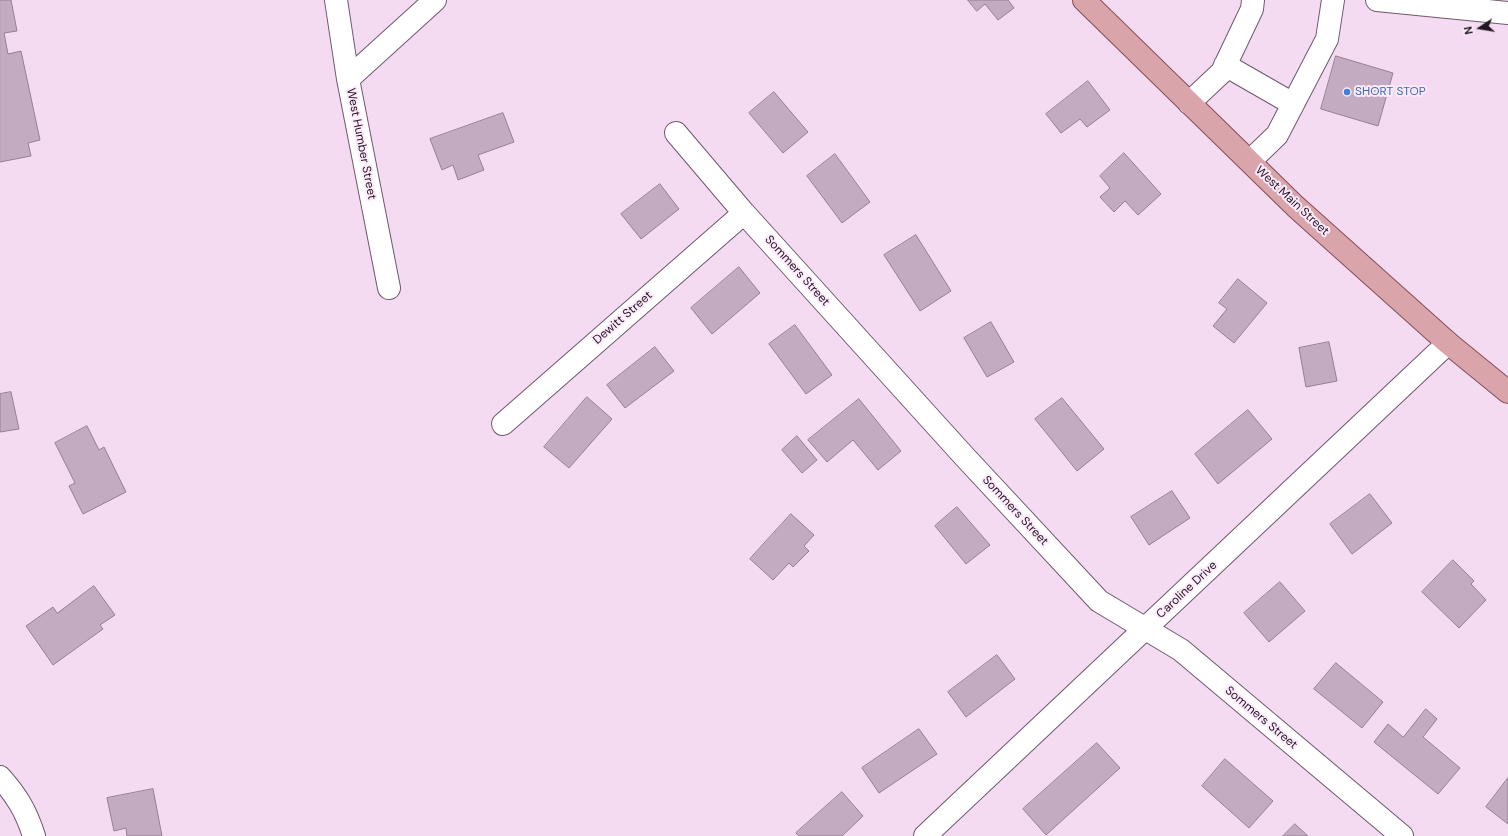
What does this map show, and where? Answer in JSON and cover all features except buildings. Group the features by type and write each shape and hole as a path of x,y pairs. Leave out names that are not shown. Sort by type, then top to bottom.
{"main road":[{"name":"West Main Street","path":"1084,0 1295,206 1448,342 1508,392"}],"street":[{"name":"West Humber Street","path":"336,0 348,79 389,288"},
{"path":"348,79 435,0"},
{"path":"1190,103 1222,72 1252,9 1253,0"},
{"path":"1250,161 1277,135 1327,40 1333,0"},
{"path":"1377,0 1508,13"},
{"path":"1225,65 1293,104"},
{"name":"Sommers Street","path":"676,133 744,212 964,456 1099,602 1181,650 1402,836"},
{"name":"Dewitt Street","path":"503,424 744,212"},
{"name":"Caroline Drive","path":"934,833 1448,342"},
{"path":"0,777 15,794 29,820 34,836"}],"place":[{"name":"SHORT STOP","path":"1347,92"}]}
